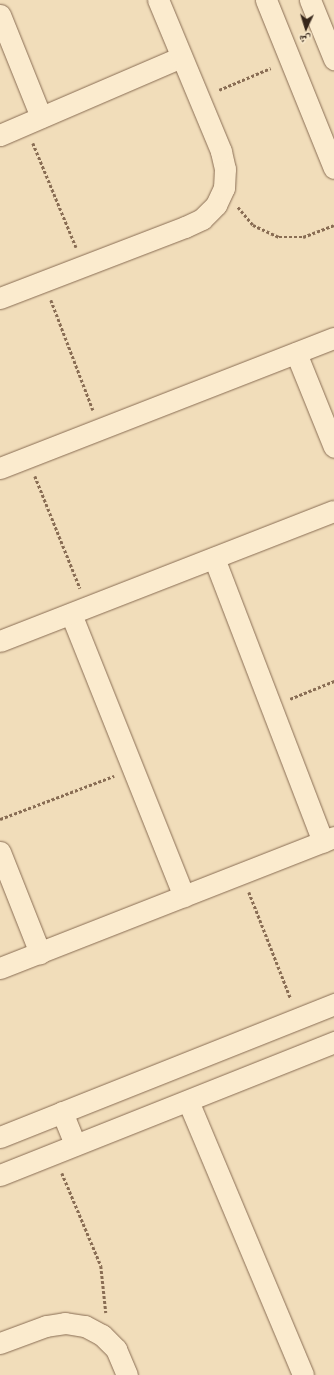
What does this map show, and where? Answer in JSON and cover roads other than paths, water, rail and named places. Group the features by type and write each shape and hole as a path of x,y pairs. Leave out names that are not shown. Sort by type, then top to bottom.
{"street":[{"path":"0,298 202,219 216,206 224,188 226,170 221,151 158,0"},
{"path":"266,0 334,168"},
{"path":"310,0 334,59"},
{"path":"0,15 33,121"},
{"path":"0,135 182,57"},
{"path":"0,468 334,338"},
{"path":"296,352 334,447"},
{"path":"0,642 334,512"},
{"path":"0,968 329,840 271,706 214,558"},
{"path":"80,610 133,768 184,896"},
{"path":"0,852 40,953"},
{"path":"0,1137 334,1004"},
{"path":"0,1175 334,1042"},
{"path":"188,1101 302,1375"},
{"path":"62,1112 75,1145"},
{"path":"0,1343 46,1326 65,1323 85,1326 102,1335 116,1348 127,1375"}]}
